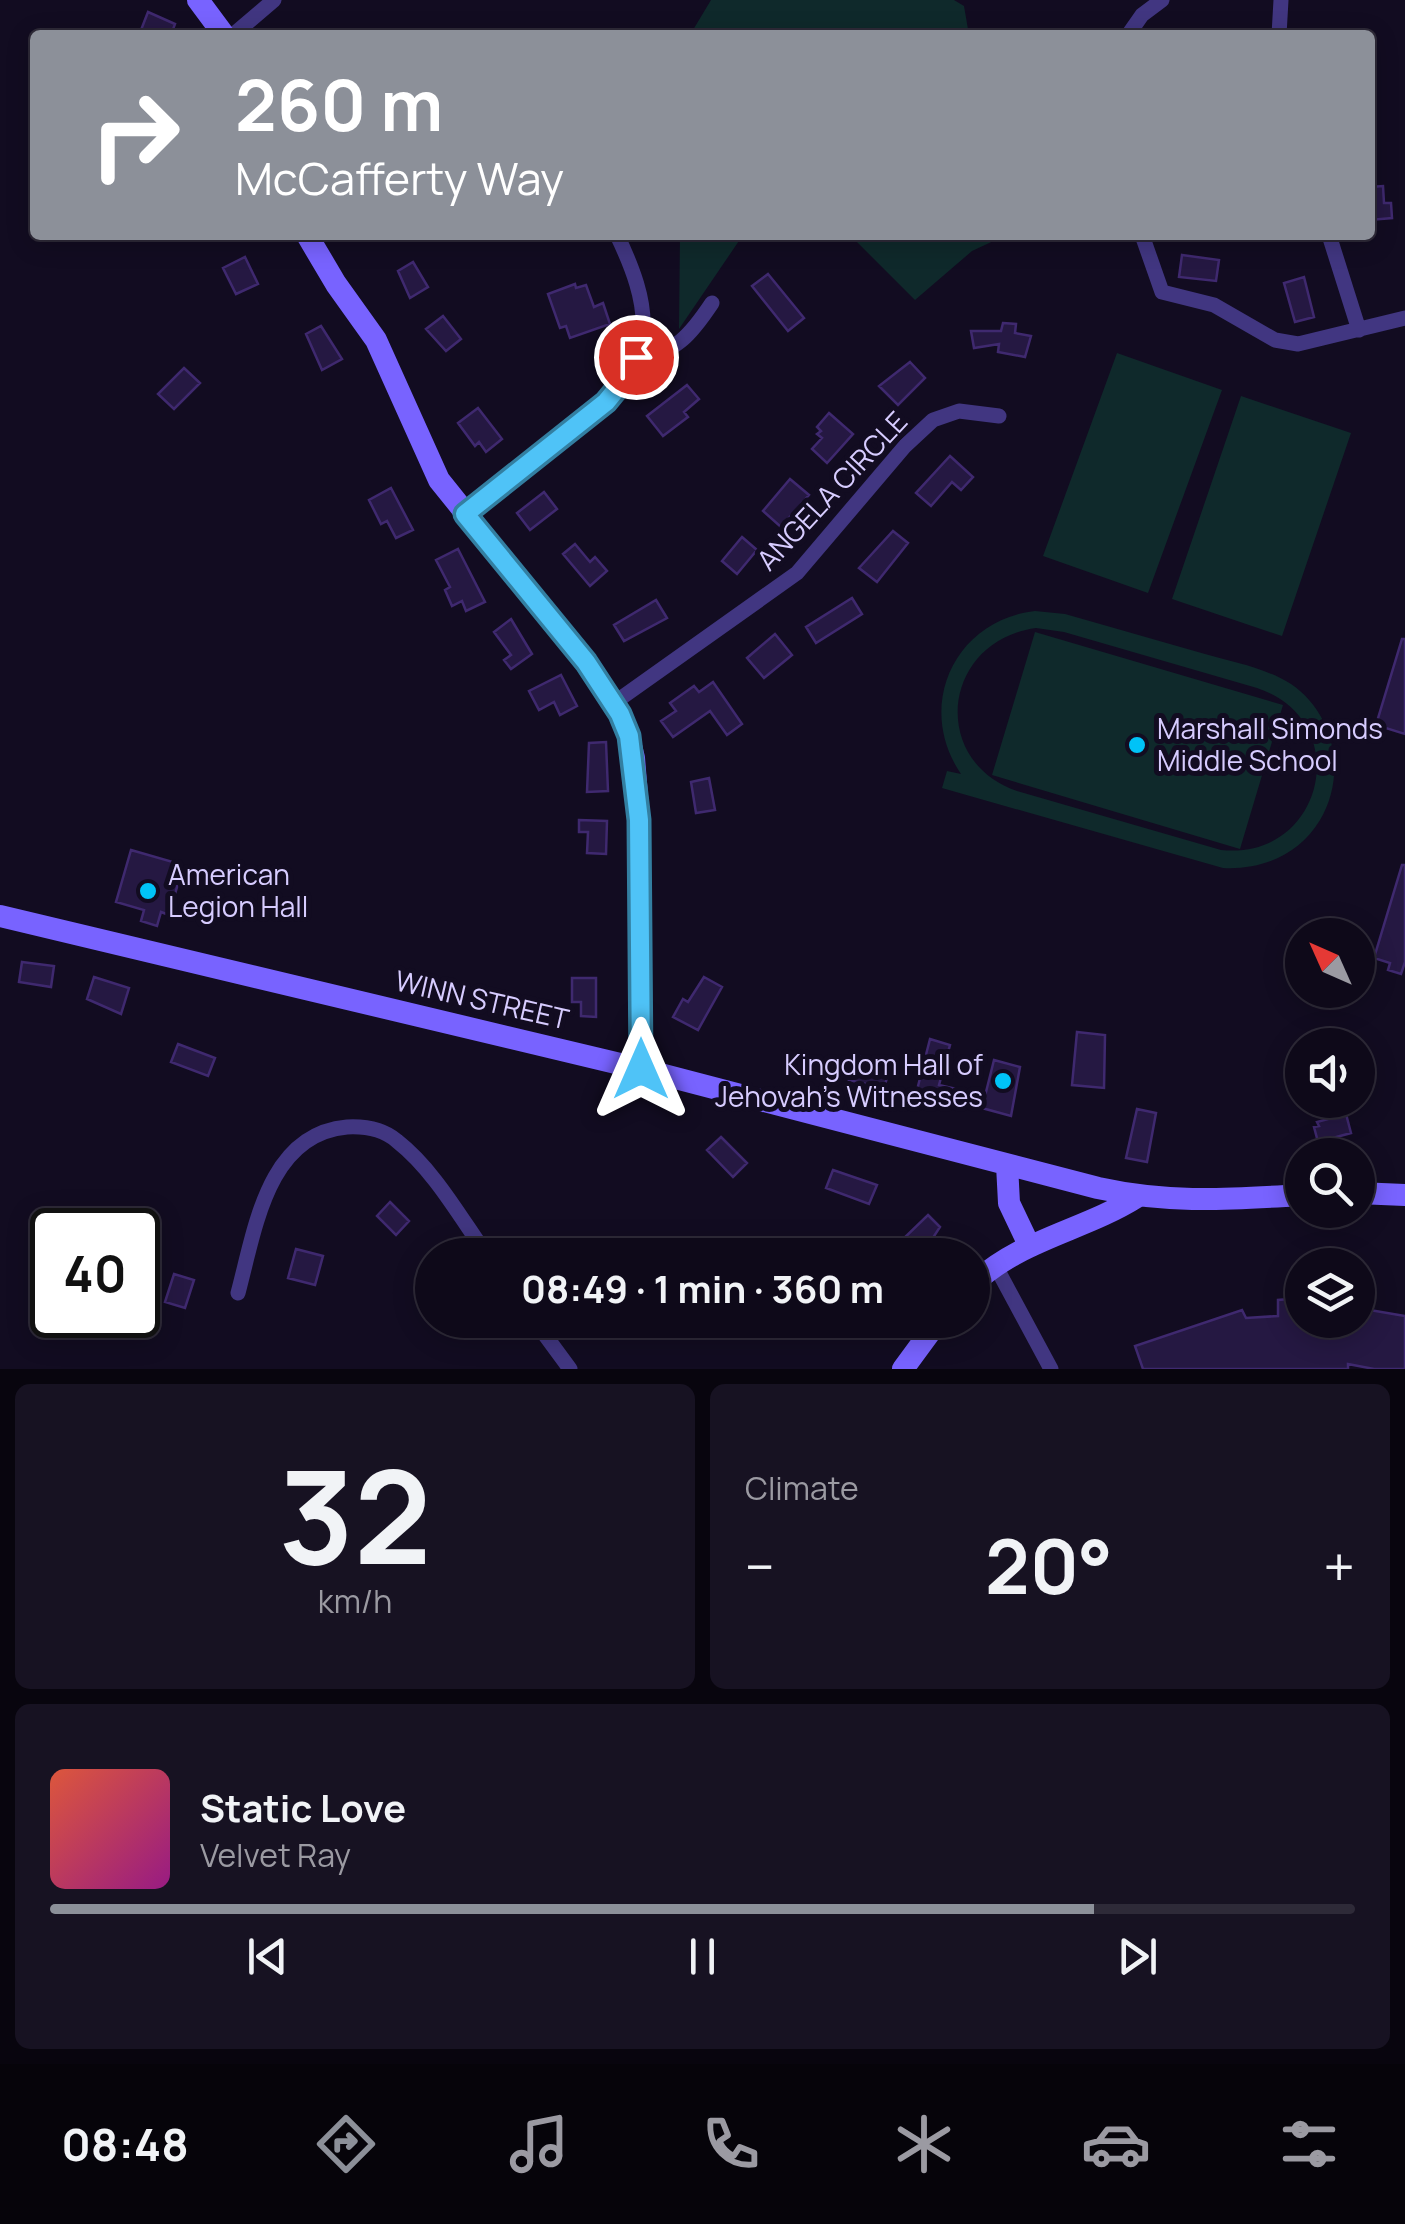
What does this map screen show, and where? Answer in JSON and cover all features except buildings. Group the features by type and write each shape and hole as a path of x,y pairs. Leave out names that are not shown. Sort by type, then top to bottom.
{"main road":[{"path":"198,0 220,30"},
{"path":"310,240 373,334 434,471 586,662 614,704 629,736 636,776 642,894 641,1069"},
{"name":"WINN STREET","path":"0,916 641,1069 1137,1197 1209,1200 1285,1196"},
{"path":"1007,1164 1009,1203 1029,1245"},
{"path":"1375,1193 1405,1194"},
{"path":"990,1269 1029,1245 1137,1197"},
{"path":"902,1369 925,1338"}],"street":[{"path":"239,30 274,0"},
{"path":"1132,30 1142,15 1162,0"},
{"path":"1279,30 1281,0"},
{"path":"465,514 606,402 624,380 636,357 644,324 638,279 620,240"},
{"path":"1144,240 1162,292 1225,310 1275,340 1290,344 1405,318"},
{"path":"1332,240 1359,330"},
{"path":"636,357 671,350 693,331 712,303"},
{"name":"ANGELA CIRCLE","path":"614,704 797,573 924,427 959,410 999,416"},
{"path":"238,1293 266,1200 283,1161 306,1141 341,1128 374,1129 397,1140 436,1183 475,1238"},
{"path":"995,1265 1051,1369"},
{"path":"547,1338 570,1369"}],"green space":[{"path":"711,0 954,0 964,6 968,30 693,30"},
{"path":"680,240 740,240 679,329"},
{"path":"855,240 996,240 972,251 915,300"},
{"path":"1117,353 1222,390 1148,593 1043,556"},
{"path":"1241,396 1351,433 1282,636 1172,599"},
{"path":"1035,611 1065,614 1249,666 1291,684 1318,712 1332,746 1333,784 1320,820 1301,843 1278,858 1252,866 1223,868 942,788 947,771 961,774 948,748 942,722 943,695 950,671 964,649 983,631 1007,618","holes":["1036,628 1064,632 1257,688 1288,705 1308,729 1316,757 1315,785 1304,812 1284,834 1256,848 1221,850 1017,791 988,776 969,754 959,729 958,703 966,677 981,655 1005,637"]},
{"path":"1035,632 1283,705 1240,849 992,775"}],"place":[{"name":"Marshall Simonds Middle School","path":"1137,745"},
{"name":"American Legion Hall","path":"148,891"},
{"name":"Kingdom Hall of Jehovah's Witnesses","path":"1003,1081"}],"route":[{"path":"636,357 606,402 465,514 586,662 620,714 629,736 634,758 642,894 641,1069"}]}
